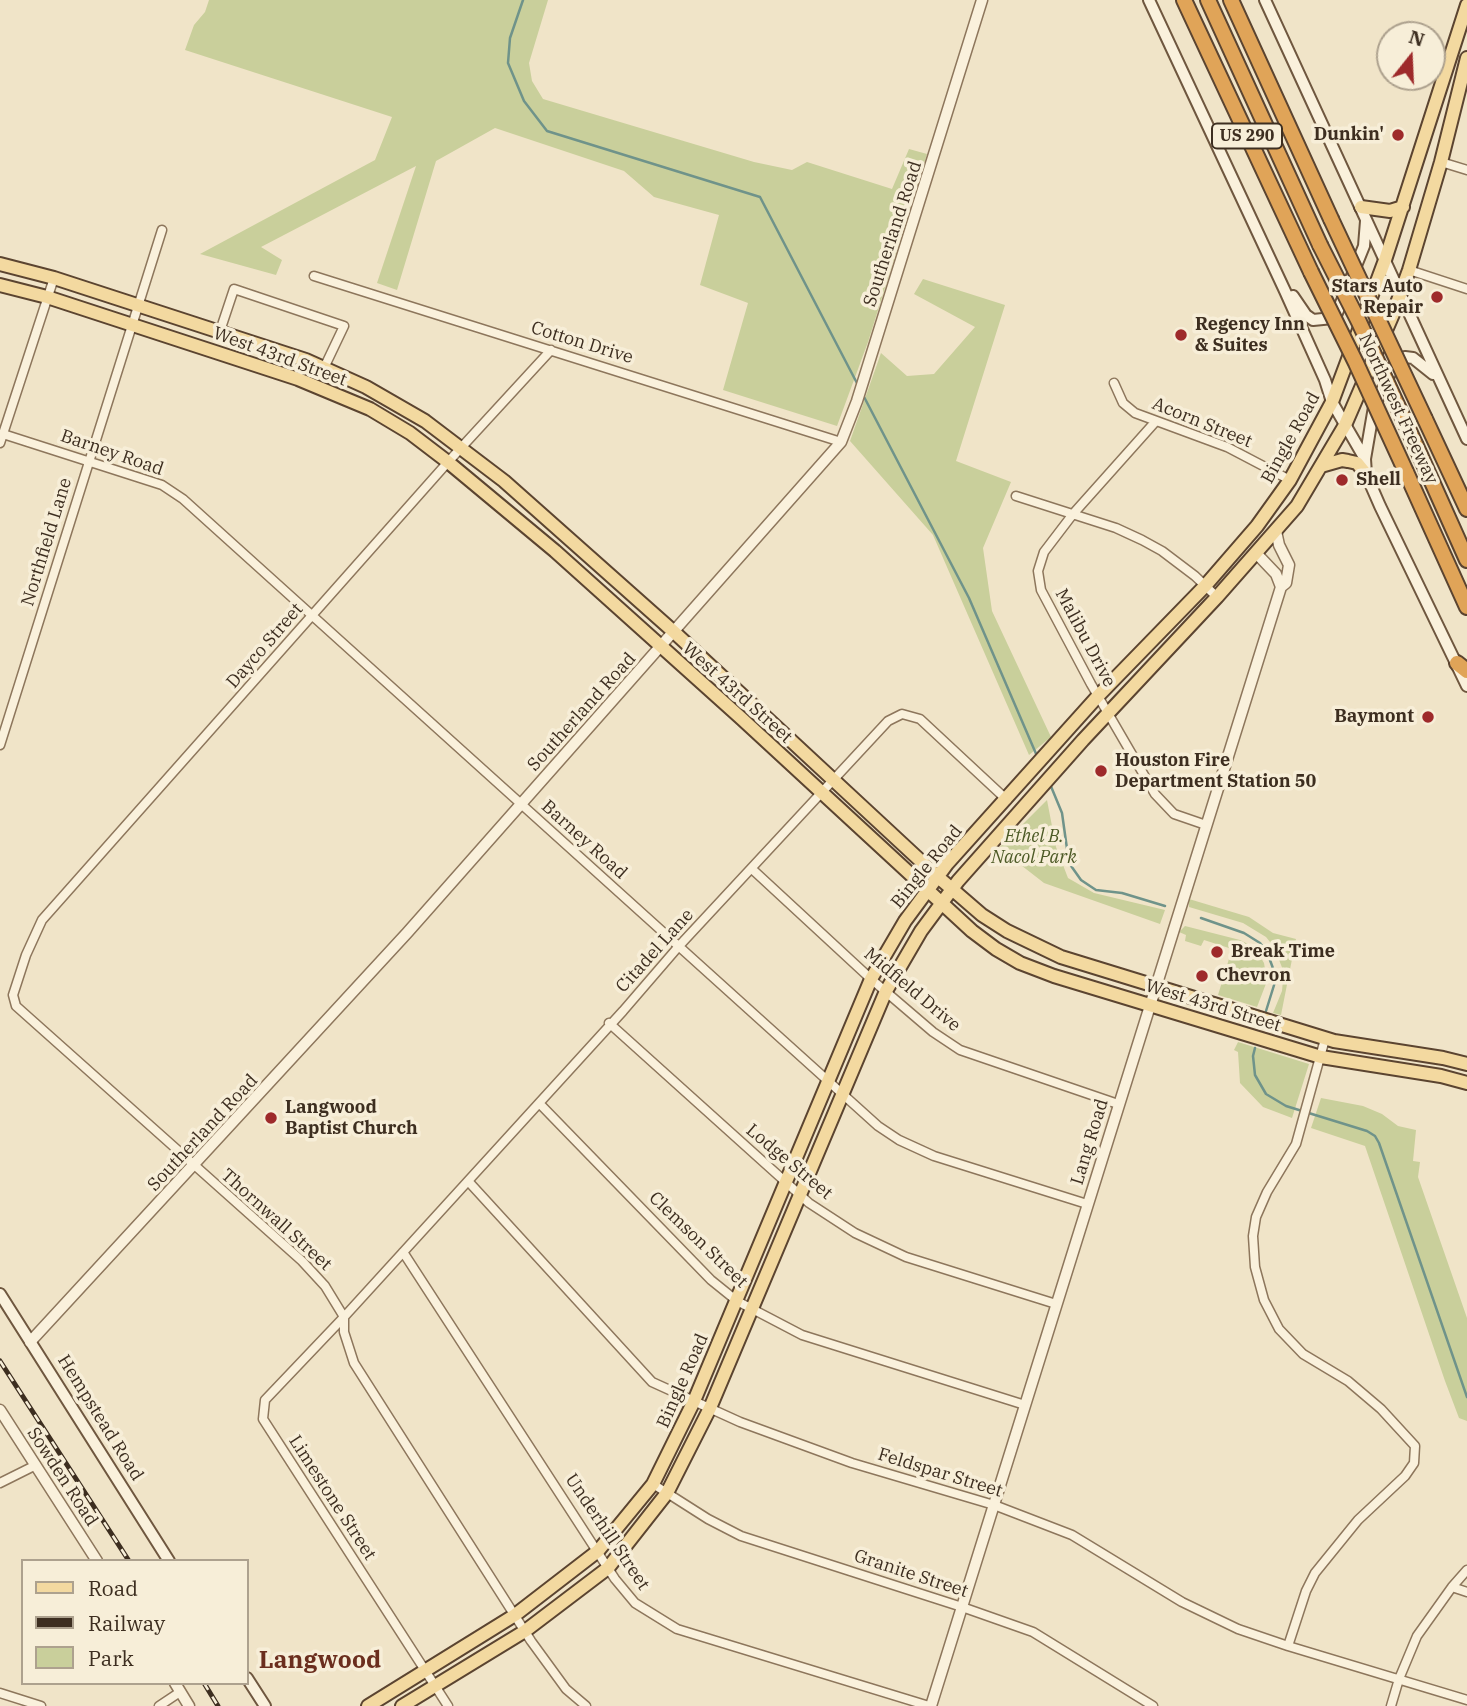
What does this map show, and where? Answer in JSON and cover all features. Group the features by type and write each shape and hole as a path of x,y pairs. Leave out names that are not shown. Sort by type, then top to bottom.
{"highway":[{"name":"Northwest Freeway","path":"1184,0 1356,363 1467,607"},
{"path":"1208,0 1320,245 1359,321 1467,560"},
{"name":"Northwest Freeway","path":"1231,0 1467,509"}],"main road":[{"path":"1149,0 1277,274 1325,380 1332,402 1365,459"},
{"path":"1265,0 1467,439"},
{"name":"Bingle Road","path":"368,1706 515,1615 598,1551 653,1484 694,1401 871,979 905,921 938,877 1098,696 1205,586 1257,526 1288,483 1332,402 1385,260 1467,5"},
{"path":"1452,51 1467,56"},
{"name":"Bingle Road","path":"402,1706 525,1631 608,1568 667,1493 710,1408 753,1310 886,991 921,931 952,889 1038,790 1217,597 1297,506 1345,425 1409,270 1441,162 1467,56"},
{"path":"1364,214 1402,207"},
{"path":"1277,274 1306,315 1320,321 1333,318 1364,246 1364,214"},
{"name":"West 43rd Street","path":"0,264 54,278 306,360 366,387 425,421 504,481 674,632 938,877 982,915 1007,931 1061,957 1325,1039 1467,1064"},
{"name":"West 43rd Street","path":"0,285 47,297 298,379 370,410 410,433 555,551 741,718 927,891 996,949 1020,963 1054,976 1321,1057 1441,1076 1467,1083"},
{"path":"1366,474 1365,459 1374,407 1395,363 1405,356 1413,358 1431,371 1441,384"},
{"path":"298,379 306,360"},
{"path":"1321,466 1348,461 1357,463 1366,474 1462,667 1467,686"},
{"path":"1256,553 1256,543 1288,483"},
{"path":"555,551 566,536"},
{"path":"741,718 753,706"},
{"path":"1071,728 1083,740"},
{"path":"1054,976 1061,957"},
{"path":"1441,1076 1448,1059"},
{"name":"Hempstead Road","path":"0,1294 168,1559"},
{"path":"248,1680 265,1706"}],"street":[{"name":"Southerland Road","path":"30,1342 398,942 841,442 857,401 982,0"},
{"path":"1441,162 1467,170"},
{"name":"Northfield Lane","path":"0,745 162,230"},
{"path":"1409,270 1467,289"},
{"name":"Cotton Drive","path":"314,276 841,442"},
{"path":"1,438 54,278"},
{"path":"220,331 234,289 344,326 324,368"},
{"name":"Dayco Street","path":"20,973 42,919 551,350"},
{"name":"Acorn Street","path":"1114,383 1123,403 1135,413 1227,447 1288,483"},
{"name":"Malibu Drive","path":"1156,421 1073,514 1044,552 1038,570 1041,590 1155,794 1174,814 1206,825"},
{"name":"Barney Road","path":"1,438 89,460 162,485 183,499 878,1126 918,1150 1087,1204"},
{"path":"1016,496 1142,540 1161,551 1217,597"},
{"name":"Lang Road","path":"930,1706 1281,587 1286,583 1290,569 1276,531"},
{"path":"1256,553 1276,574 1281,587"},
{"name":"Citadel Lane","path":"344,1317 820,791 888,720 902,714 920,719 1007,800"},
{"name":"Midfield Drive","path":"752,869 871,979 933,1032 960,1050 1118,1104"},
{"name":"Thornwall Street","path":"20,973 13,995 16,1006 306,1265 325,1286 344,1317 344,1332 354,1363 525,1631 566,1689 586,1706"},
{"name":"Lodge Street","path":"609,1023 800,1195 855,1233 888,1249 1056,1304"},
{"path":"1288,1646 1306,1591 1315,1573 1358,1520 1405,1476 1414,1462 1415,1446 1381,1409 1348,1381 1303,1354 1279,1329 1264,1300 1252,1253 1256,1217 1266,1192 1296,1144 1325,1039"},
{"name":"Clemson Street","path":"539,1103 711,1280 737,1301 802,1335 1025,1405"},
{"name":"Feldspar Street","path":"468,1181 652,1382 740,1422 852,1463 994,1506 1072,1535 1182,1602 1238,1629 1467,1700"},
{"name":"Underhill Street","path":"403,1252 608,1568 635,1604 677,1629 930,1706"},
{"name":"Limestone Street","path":"344,1317 265,1400 263,1419 448,1706"},
{"name":"Sowden Road","path":"0,1410 96,1559"},
{"path":"0,1483 36,1465"},
{"name":"Granite Street","path":"653,1484 741,1536 962,1606 1033,1632 1153,1706"},
{"path":"1391,1706 1417,1636 1467,1570"},
{"path":"1452,1587 1467,1592"},
{"path":"159,1706 177,1688 189,1706"},
{"path":"0,1693 41,1706"}],"green space":[{"path":"209,0 548,0 529,63 532,81 543,99 754,162 792,170 807,162 892,189 909,149 927,154 868,342 837,426 723,390 748,303 700,285 719,215 654,197 624,171 495,128 436,161 397,290 377,283 416,166 261,247 282,260 276,275 200,254 375,160 392,117 185,50 194,25 205,12"},
{"path":"923,279 1005,305 956,461 1011,482 983,548 992,611 1051,737 1029,755 933,535 850,441 881,353 907,376 934,374 975,327 914,294"},
{"name":"Ethel B. Nacol Park","path":"1047,800 1056,847 1068,878 1094,893 1165,910 1160,924 1044,883 999,848"},
{"path":"1189,899 1249,917 1273,933 1296,939 1281,1015 1273,1013 1282,991 1283,980 1283,970 1274,947 1266,937 1243,923 1189,907"},
{"path":"1185,926 1240,940 1258,953 1264,963 1267,981 1257,1007 1218,995 1232,949 1204,940 1201,946 1185,941 1186,935 1179,932"},
{"path":"1238,1042 1309,1064 1292,1118 1263,1107 1240,1083 1238,1052 1234,1050"},
{"path":"1321,1098 1363,1106 1382,1114 1398,1126 1416,1130 1413,1161 1420,1162 1418,1177 1467,1318 1467,1421 1459,1418 1445,1381 1365,1146 1311,1128"}],"waterway":[{"path":"523,0 510,38 508,63 524,101 547,131 760,197 859,387"},
{"path":"862,393 969,598 1037,756"},
{"path":"1050,784 1062,813 1069,863 1081,880 1096,890 1122,893 1165,906"},
{"path":"1201,918 1244,933 1260,943 1267,952 1275,982 1266,1011"},
{"path":"1255,1048 1255,1075 1266,1094 1286,1106 1367,1131 1375,1136 1467,1397"}],"railway":[{"path":"0,1361 128,1559"},
{"path":"205,1685 218,1706"}],"place":[{"name":"Dunkin'","path":"1398,135"},
{"name":"Stars Auto Repair","path":"1437,297"},
{"name":"Regency Inn & Suites","path":"1181,335"},
{"name":"Shell","path":"1342,480"},
{"name":"Baymont","path":"1428,717"},
{"name":"Houston Fire Department Station 50","path":"1101,771"},
{"name":"Break Time","path":"1217,952"},
{"name":"Chevron","path":"1202,976"},
{"name":"Langwood Baptist Church","path":"271,1118"}],"district":[{"name":"Langwood","path":"320,1661"}]}
